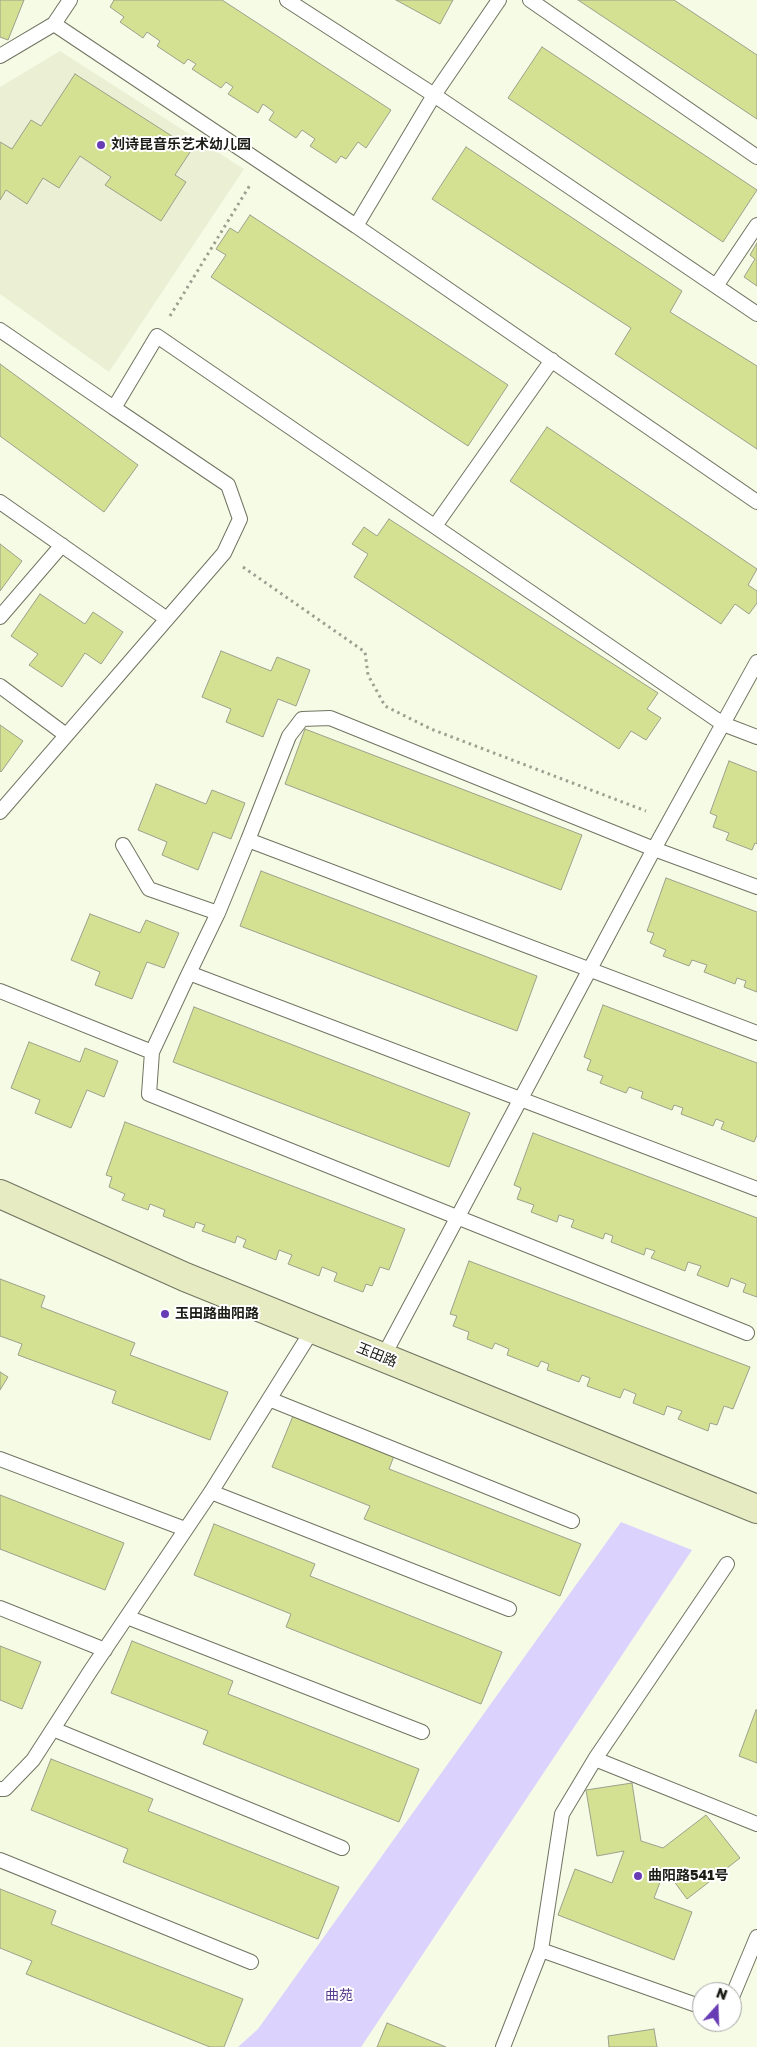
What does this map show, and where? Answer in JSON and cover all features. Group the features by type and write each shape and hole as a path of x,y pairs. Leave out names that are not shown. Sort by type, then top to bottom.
{"street":[{"name":"玉田路","path":"0,1194 185,1277 757,1509"}],"lane":[{"path":"0,56 54,24 70,0"},
{"path":"287,0 434,95 757,314"},
{"path":"356,226 434,95 499,0"},
{"path":"530,0 757,157"},
{"path":"54,24 264,163 757,502"},
{"path":"716,286 757,225"},
{"path":"0,330 228,485 240,519 224,553 0,812"},
{"path":"114,408 157,336 723,724 757,737"},
{"path":"435,526 552,360"},
{"path":"0,502 167,619"},
{"path":"0,617 62,546"},
{"path":"383,1357 522,1100 654,848 757,662"},
{"path":"0,686 66,736"},
{"path":"747,1333 149,1094 152,1052 218,913 289,736 302,719 330,718 654,848 757,887"},
{"path":"248,840 757,1033"},
{"path":"123,845 149,889 218,913"},
{"path":"189,973 757,1189"},
{"path":"0,991 152,1052"},
{"path":"0,1789 5,1788 33,1760 211,1492 313,1329"},
{"path":"270,1399 572,1521"},
{"path":"0,1459 185,1529"},
{"path":"211,1492 509,1609"},
{"path":"503,2047 541,1950 562,1814 595,1760 726,1564"},
{"path":"0,1608 105,1650"},
{"path":"127,1617 422,1732"},
{"path":"53,1729 342,1848"},
{"path":"595,1760 757,1824"},
{"path":"0,1860 251,1962"},
{"path":"738,1982 757,1937"},
{"path":"541,1950 692,2003"}],"path":[{"path":"157,336 264,163"},
{"path":"224,553 365,652 368,675 386,706 431,729 670,820"}],"shaded area":[{"path":"60,51 244,169 109,372 0,294 0,87"}],"green space":[{"name":"曲苑","path":"621,1522 692,1550 361,2047 238,2047 258,2029"}],"building":[{"path":"0,0 24,0 8,40 0,37"},
{"path":"114,0 222,0 391,110 366,148 358,142 346,159 341,156 336,163 310,146 315,139 302,130 296,138 269,120 274,112 263,104 258,113 228,94 233,87 226,82 221,88 192,69 196,64 188,59 184,64 157,46 160,41 147,32 143,38 120,22 124,17 110,7"},
{"path":"396,0 453,0 440,24"},
{"path":"578,0 674,0 757,55 757,119"},
{"path":"542,47 757,190 723,242 508,98"},
{"name":"刘诗昆音乐艺术幼儿园","path":"75,74 192,149 175,175 186,182 161,221 105,185 111,177 80,156 59,188 43,178 27,204 6,190 0,200 0,142 12,149 31,120 41,126"},
{"path":"466,147 682,291 670,312 757,366 757,449 615,354 631,328 432,199"},
{"path":"250,215 508,385 468,446 211,277 226,255 216,249 230,228 238,233"},
{"path":"757,243 757,286 744,277 755,259 750,255"},
{"path":"0,364 138,465 104,512 0,436"},
{"path":"547,427 757,569 748,585 757,591 757,603 749,614 735,604 721,624 510,481"},
{"path":"389,519 658,693 647,709 661,718 646,740 631,731 619,749 354,577 368,554 352,544 364,527 377,536"},
{"path":"0,544 22,561 0,591"},
{"path":"40,594 85,624 93,612 123,632 101,664 85,653 62,687 29,665 38,654 11,636"},
{"path":"221,651 271,671 277,657 310,670 296,706 278,699 263,737 226,722 231,709 202,697"},
{"path":"0,725 23,741 1,772 0,771"},
{"path":"305,729 582,835 561,890 285,784"},
{"path":"729,761 757,772 757,844 755,843 752,850 726,840 729,833 713,827 717,816 710,813"},
{"path":"156,784 206,804 212,790 245,803 231,839 213,832 198,870 162,855 167,842 138,830"},
{"path":"261,871 537,976 517,1031 240,926"},
{"path":"666,878 757,912 757,992 744,987 746,981 737,978 735,984 704,972 707,965 692,960 689,966 663,956 666,950 650,943 654,933 647,931"},
{"path":"90,914 140,933 146,920 179,933 164,968 147,962 132,999 95,985 100,972 71,960"},
{"path":"603,1005 757,1063 757,1135 754,1142 721,1129 724,1122 716,1119 713,1126 681,1114 683,1108 674,1105 672,1110 641,1098 643,1092 629,1087 626,1093 600,1083 603,1076 587,1070 591,1060 584,1057"},
{"path":"194,1007 470,1113 449,1167 173,1062"},
{"path":"29,1042 80,1062 85,1048 118,1061 104,1097 87,1090 71,1128 35,1113 40,1100 11,1088"},
{"path":"125,1122 405,1229 389,1270 380,1267 372,1286 366,1284 363,1292 334,1281 337,1273 322,1267 319,1276 288,1264 292,1255 279,1250 276,1260 243,1247 246,1240 237,1236 235,1243 202,1231 205,1225 196,1222 194,1228 163,1216 165,1210 150,1204 148,1210 122,1200 125,1194 109,1187 112,1177 106,1175"},
{"path":"533,1133 757,1218 757,1297 743,1292 746,1284 731,1278 728,1287 697,1275 701,1266 688,1262 685,1271 651,1258 655,1251 646,1248 644,1255 611,1242 613,1236 605,1233 603,1239 571,1227 574,1220 559,1215 557,1222 531,1212 534,1205 517,1199 521,1188 514,1185"},
{"path":"469,1261 750,1367 733,1409 724,1406 717,1425 710,1423 708,1431 678,1419 682,1411 667,1406 664,1415 633,1403 636,1394 624,1389 620,1398 587,1386 590,1378 582,1375 579,1382 547,1370 549,1364 541,1361 538,1367 507,1355 509,1349 495,1343 492,1349 467,1339 469,1332 453,1326 457,1316 450,1314"},
{"path":"0,1279 45,1296 41,1307 135,1343 130,1355 228,1392 210,1440 112,1403 116,1391 18,1355 22,1344 0,1336"},
{"path":"0,1372 8,1377 0,1390"},
{"path":"293,1416 394,1456 389,1469 581,1544 560,1596 364,1519 370,1506 272,1467"},
{"path":"0,1495 124,1543 105,1590 0,1549"},
{"path":"214,1524 315,1564 310,1576 502,1652 481,1704 286,1627 291,1614 194,1575"},
{"path":"132,1641 233,1681 228,1694 419,1769 399,1822 203,1744 208,1731 111,1693"},
{"path":"0,1646 41,1662 22,1709 0,1700"},
{"path":"757,1710 757,1763 739,1756"},
{"path":"51,1759 153,1799 148,1811 339,1887 318,1939 123,1862 128,1849 31,1810"},
{"name":"曲阳路541号","path":"632,1783 641,1841 663,1848 706,1815 740,1858 687,1899 665,1869 654,1898 692,1912 674,1960 558,1915 575,1869 612,1883 624,1851 597,1856 586,1790"},
{"path":"0,1889 56,1911 51,1924 243,1999 224,2047 210,2047 26,1974 32,1961 0,1948"},
{"path":"387,2023 446,2047 377,2047"},
{"path":"654,2029 657,2047 609,2047 608,2036"}],"place":[{"name":"刘诗昆音乐艺术幼儿园","path":"101,145"},
{"name":"玉田路曲阳路","path":"165,1314"},
{"name":"曲阳路541号","path":"638,1876"}]}
